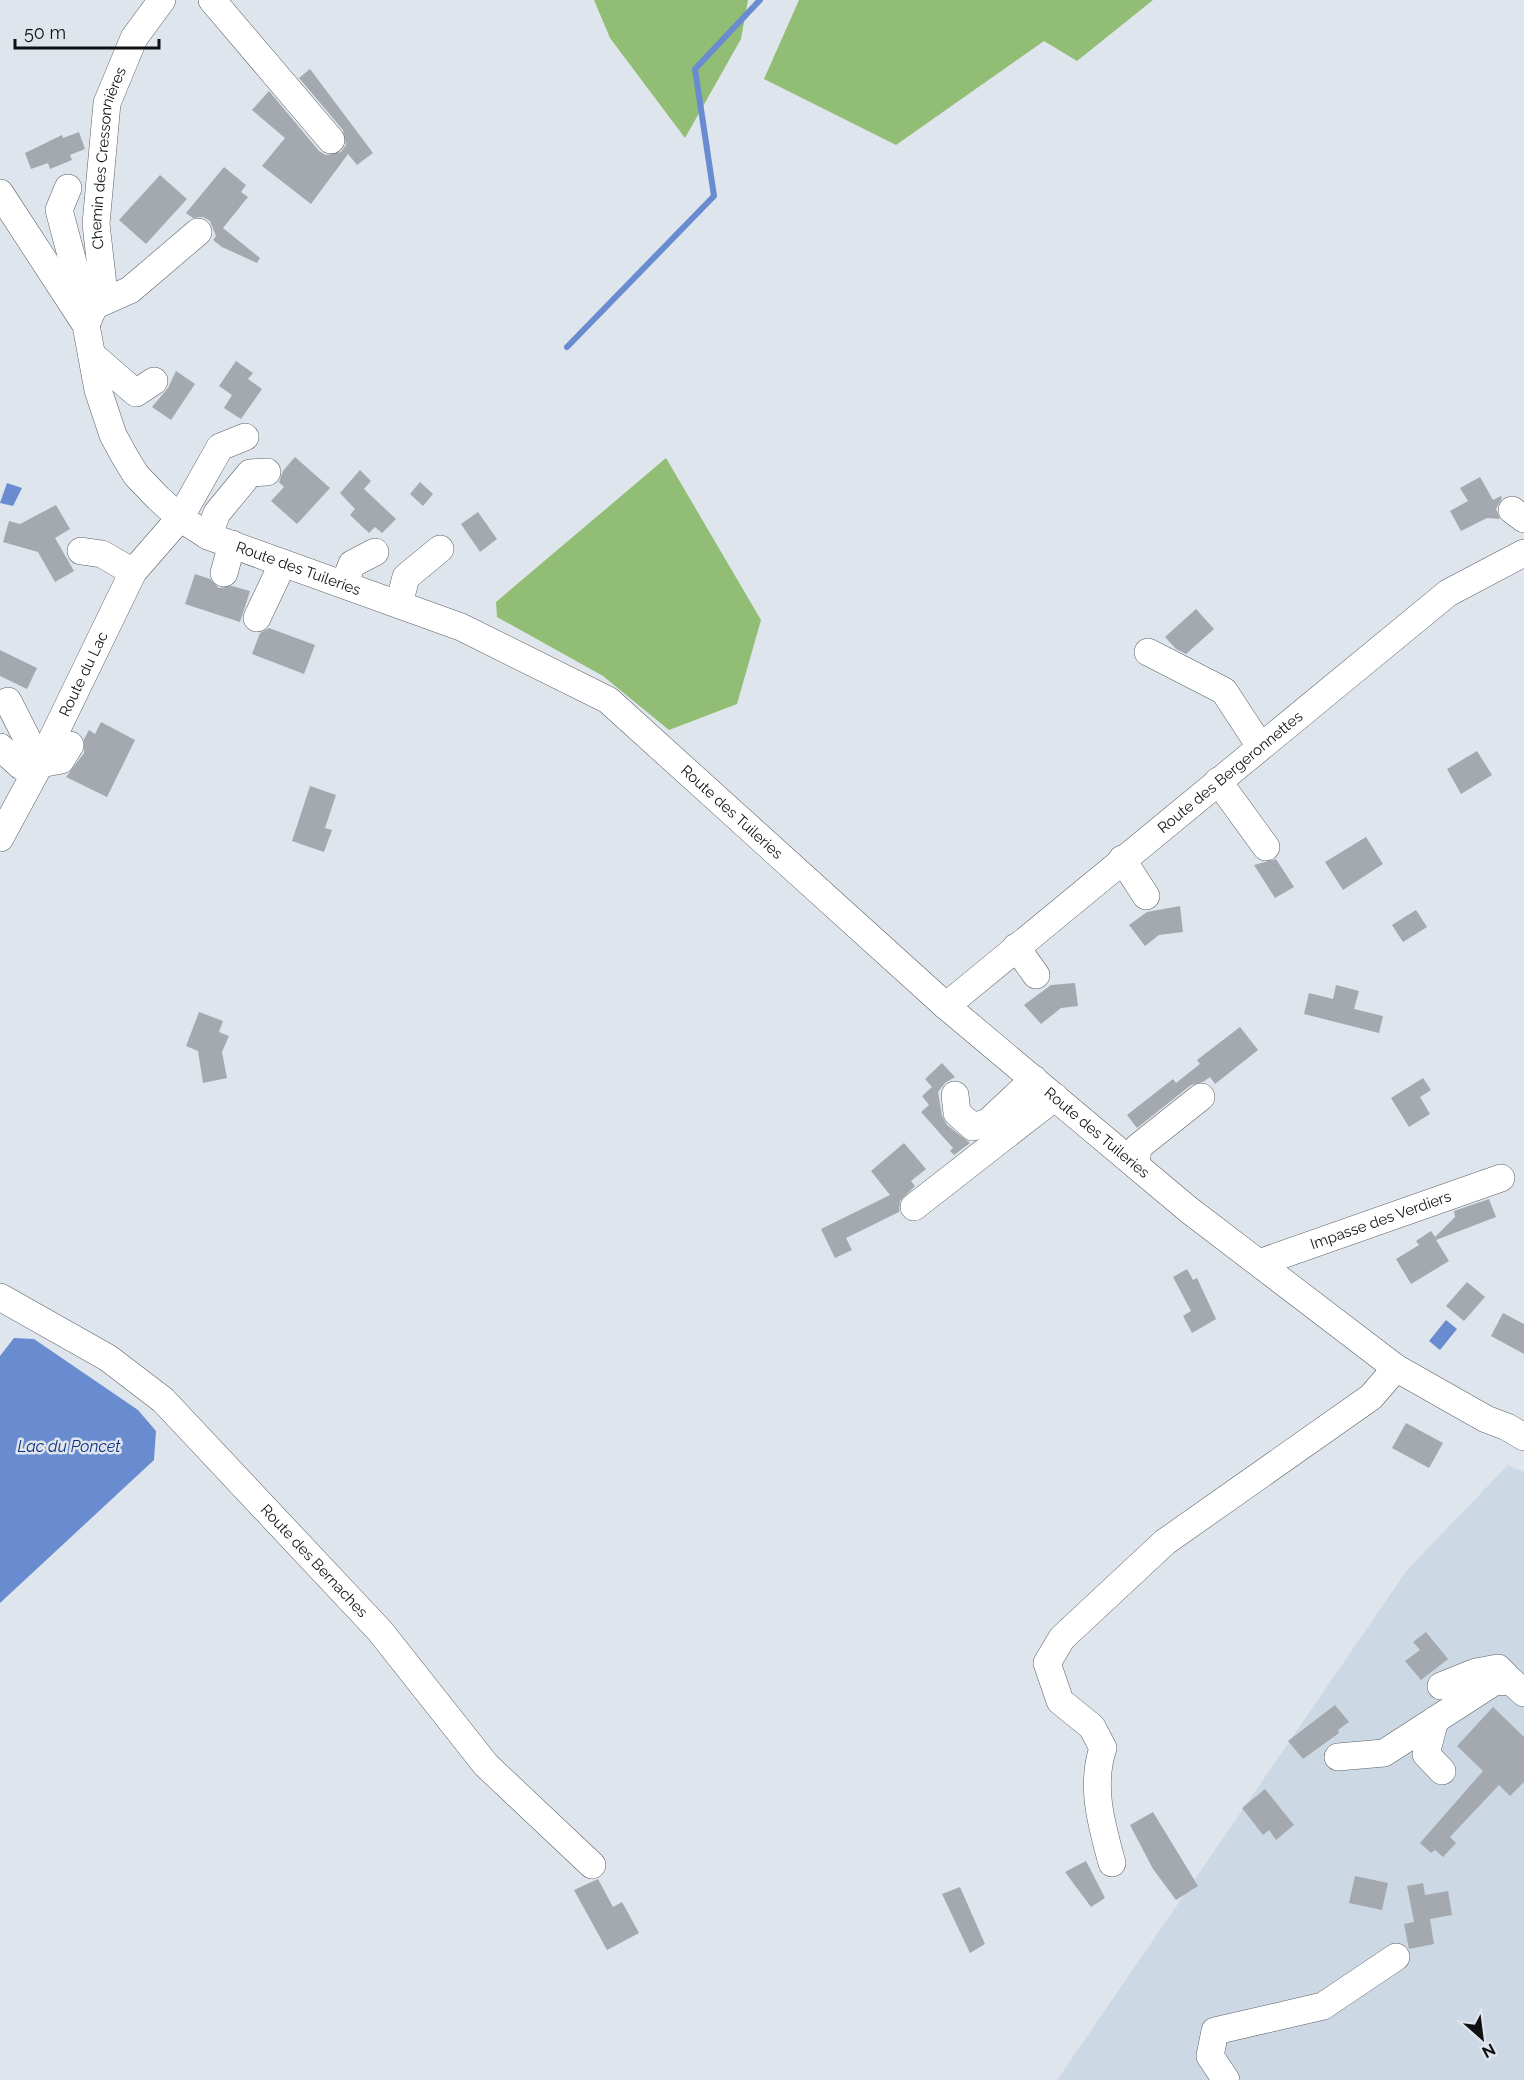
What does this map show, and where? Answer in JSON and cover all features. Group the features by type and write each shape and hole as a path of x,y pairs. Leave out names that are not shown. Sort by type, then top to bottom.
{"street":[{"name":"Chemin des Cressonnières","path":"90,316 103,285 96,224 106,103 134,38 162,0"},
{"path":"212,0 331,140"},
{"path":"68,188 59,210 82,296 90,316 130,290 198,232"},
{"name":"Route des Tuileries","path":"0,194 90,316 92,355 98,390 113,435 136,475 180,518 220,540 461,627 608,700 946,1006 1136,1165 1396,1368 1486,1419 1508,1427 1524,1437"},
{"path":"92,355 136,393 154,381"},
{"name":"Route du Lac","path":"0,838 38,768 133,572 180,518 220,447 246,437"},
{"path":"224,573 217,513 250,473 267,472"},
{"path":"399,604 406,578 440,549"},
{"path":"81,550 102,554 133,572"},
{"path":"344,584 352,564 375,552"},
{"name":"Route des Bergeronnettes","path":"946,1006 1448,593 1524,554"},
{"path":"257,618 283,562"},
{"path":"1149,652 1224,691 1260,746"},
{"path":"8,701 38,768"},
{"path":"0,747 21,766 38,768 61,760 70,745"},
{"path":"1218,781 1266,847"},
{"path":"1122,859 1146,896"},
{"path":"1016,947 1036,975"},
{"path":"955,1095 957,1113 973,1127 988,1122 1034,1079"},
{"path":"914,1207 1055,1097"},
{"path":"1136,1165 1138,1147 1201,1097"},
{"name":"Impasse des Verdiers","path":"1259,1263 1502,1178"},
{"name":"Route des Bernaches","path":"0,1298 108,1358 163,1400 380,1631 486,1766 592,1865"},
{"path":"1112,1863 1100,1819 1096,1769 1103,1749 1092,1727 1060,1701 1047,1663 1062,1638 1165,1542 1371,1397 1396,1368"},
{"path":"1441,1686 1476,1672 1498,1668 1518,1687"},
{"path":"1338,1757 1384,1754 1494,1682 1518,1687"},
{"path":"1435,1720 1426,1754 1442,1771"},
{"path":"1226,2080 1210,2056 1215,2031 1323,2006 1396,1957"}],"shaded area":[{"path":"1508,1465 1524,1472 1524,2080 1057,2080 1407,1570"}],"green space":[{"path":"594,0 748,0 741,39 685,138 610,38"},
{"path":"799,0 1153,0 1077,61 1044,41 896,145 764,79"},
{"path":"666,458 761,620 737,704 669,730 603,676 497,617 496,602"}],"water":[{"path":"7,483 22,488 13,506 0,503"},
{"path":"1446,1320 1457,1329 1440,1350 1429,1341"},
{"name":"Lac du Poncet","path":"14,1338 34,1339 138,1410 156,1431 154,1460 0,1603 0,1356"}],"building":[{"path":"310,69 373,153 357,165 348,154 311,204 262,166 285,138 252,110 269,91 319,151 326,155 341,152 346,145 343,130 299,78"},
{"path":"79,132 85,149 70,155 72,160 50,169 48,163 31,169 25,153 62,135 63,138"},
{"path":"224,167 246,185 241,192 248,197 223,228 260,258 257,263 222,247 213,240 216,236 210,221 203,217 193,218 186,213"},
{"path":"160,175 187,199 146,244 119,220"},
{"path":"236,361 253,373 248,379 262,389 241,419 224,408 232,395 219,386"},
{"path":"176,371 195,384 171,420 152,407 168,388"},
{"path":"295,457 330,488 297,524 271,501 284,487 279,482 283,471"},
{"path":"360,470 371,481 364,489 396,519 382,533 375,527 369,533 350,515 355,509 340,493"},
{"path":"1480,477 1493,500 1501,496 1502,498 1496,509 1500,519 1487,518 1461,531 1450,511 1468,501 1460,488"},
{"path":"420,482 433,494 423,506 410,494"},
{"path":"56,505 70,529 55,538 74,571 55,582 38,552 3,542 9,521 20,524"},
{"path":"478,512 497,539 480,552 461,524"},
{"path":"195,574 210,579 219,588 232,586 250,591 240,622 185,604"},
{"path":"1196,609 1214,629 1186,654 1176,649 1165,637"},
{"path":"269,628 315,645 304,674 252,654 260,633"},
{"path":"0,650 37,668 27,689 0,676"},
{"path":"101,722 135,740 107,797 66,777 84,753 84,739 89,730 95,734"},
{"path":"1477,751 1492,775 1461,794 1447,769"},
{"path":"310,786 336,795 325,828 332,830 324,852 292,841"},
{"path":"1366,837 1383,864 1343,890 1325,862"},
{"path":"1276,859 1294,887 1275,898 1254,865"},
{"path":"1180,906 1183,932 1159,935 1145,946 1129,925 1147,912"},
{"path":"1416,910 1427,927 1403,942 1392,925"},
{"path":"1075,983 1078,1006 1061,1008 1041,1024 1024,1005 1051,985"},
{"path":"1336,985 1359,991 1354,1009 1383,1016 1379,1033 1304,1014 1309,993 1333,999"},
{"path":"199,1012 223,1021 219,1032 229,1036 222,1052 227,1078 203,1083 198,1051 186,1046"},
{"path":"1240,1027 1258,1050 1215,1084 1210,1077 1203,1082 1191,1085 1137,1128 1127,1115 1173,1079 1176,1083 1200,1064 1197,1060"},
{"path":"942,1063 955,1077 945,1083 938,1092 942,1116 947,1125 970,1143 954,1155 950,1151 953,1148 921,1112 929,1105 922,1096 932,1087 925,1079"},
{"path":"1423,1078 1431,1090 1420,1097 1430,1114 1409,1127 1391,1098"},
{"path":"904,1143 926,1169 911,1181 915,1186 900,1201 899,1212 846,1238 852,1250 835,1258 821,1229 890,1195 871,1171"},
{"path":"1489,1199 1496,1217 1436,1240 1449,1261 1411,1284 1396,1259 1419,1245 1416,1241 1431,1231 1435,1237 1455,1217 1454,1211"},
{"path":"1187,1269 1193,1280 1197,1278 1216,1319 1192,1333 1183,1316 1191,1311 1173,1277"},
{"path":"1467,1282 1485,1297 1464,1321 1446,1306"},
{"path":"1503,1313 1524,1324 1524,1354 1491,1336"},
{"path":"1406,1423 1443,1443 1429,1468 1392,1448"},
{"path":"1426,1632 1448,1659 1421,1680 1405,1661 1420,1650 1413,1642"},
{"path":"1335,1705 1349,1722 1338,1730 1339,1733 1303,1759 1288,1741"},
{"path":"1493,1707 1524,1737 1524,1782 1510,1796 1499,1785 1450,1837 1456,1843 1443,1857 1435,1850 1431,1853 1420,1843 1483,1771 1457,1746"},
{"path":"1265,1789 1294,1825 1276,1840 1269,1830 1263,1835 1242,1808"},
{"path":"1153,1812 1198,1886 1176,1900 1153,1869 1130,1825"},
{"path":"1086,1861 1105,1898 1091,1907 1065,1872"},
{"path":"1355,1876 1388,1883 1382,1910 1349,1903"},
{"path":"598,1879 613,1907 622,1902 639,1933 607,1950 574,1890"},
{"path":"1423,1883 1425,1895 1448,1891 1452,1915 1430,1919 1434,1944 1409,1949 1404,1924 1414,1922 1407,1886"},
{"path":"960,1887 985,1944 970,1953 942,1894"}],"waterway":[{"path":"567,347 714,196 695,69 760,0"}]}
